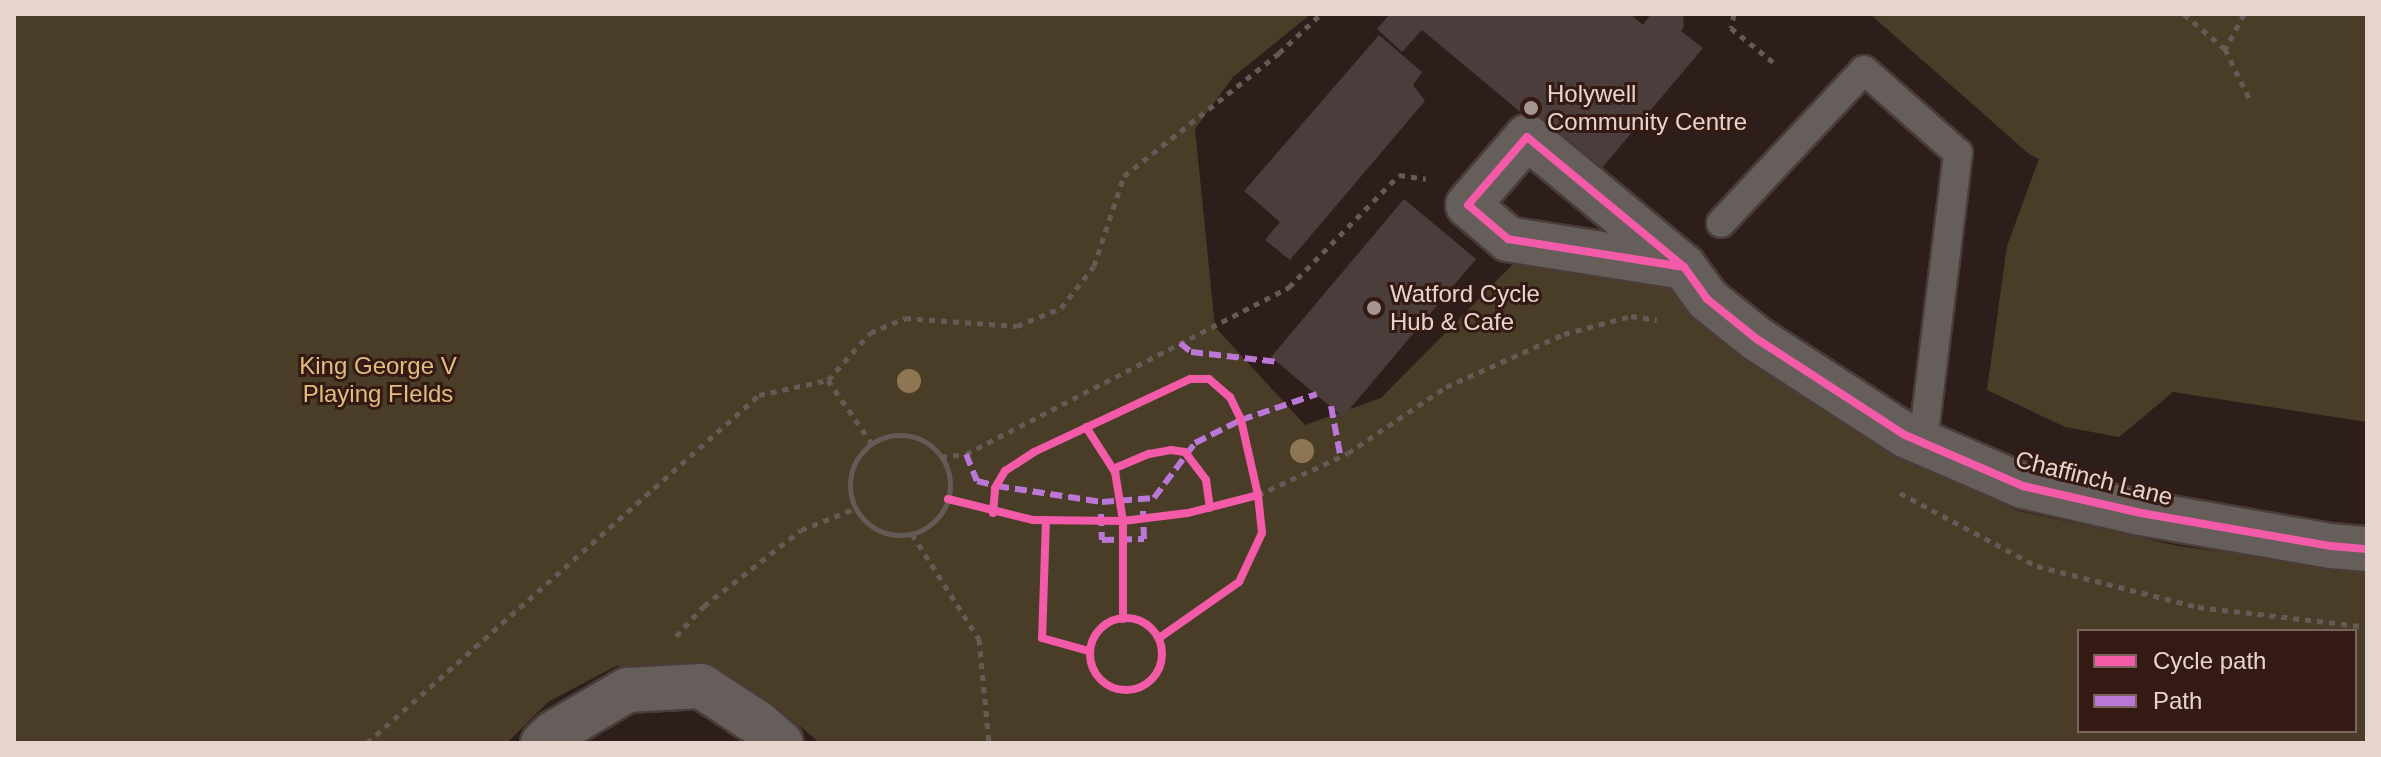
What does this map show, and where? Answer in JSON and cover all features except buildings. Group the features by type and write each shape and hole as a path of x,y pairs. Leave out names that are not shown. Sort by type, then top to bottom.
{"street":[{"name":"Chaffinch Lane","path":"1482,189 1527,137 1684,267 1707,299 1757,339 1905,435 2023,486 2141,513 2331,546 2367,549"},
{"path":"1482,189 1468,205 1508,239 1684,267"},
{"path":"543,743 554,733 627,690 701,686 759,724 781,743"}],"lane":[{"path":"1721,223 1864,70 1958,153 1923,442"}],"path":[{"path":"367,743 759,395 828,380 870,333 905,318 1017,326 1061,308 1094,266 1124,176 1279,53 1321,14"},
{"path":"1734,14 1731,28 1773,62"},
{"path":"2184,14 2225,49 2249,98"},
{"path":"2225,49 2244,14"},
{"path":"941,457 966,454 1289,287 1399,175 1482,189"},
{"path":"1246,498 1348,453 1446,387 1564,334 1631,316 1661,320"},
{"path":"828,380 872,444"},
{"path":"902,435 931,446 941,457 948,470 948,499 935,521 912,534 879,531 856,508 851,495 854,466 872,444 902,435"},
{"path":"1255,480 1259,508"},
{"path":"948,499 963,503"},
{"path":"627,690 704,606 801,530 856,508"},
{"path":"912,534 979,639 989,743"}],"green space":[{"name":"King George V Playing FIelds","path":"14,14 1311,14 1233,77 1195,129 1215,327 1305,425 1381,398 1517,260 1682,290 1892,451 2015,510 2178,546 2367,571 2367,743 820,743 768,700 715,676 616,666 548,702 507,743 14,743"},
{"path":"1870,14 2367,14 2367,422 2173,392 2119,437 2065,427 1987,390 2007,246 2039,159 2029,154"}],"marked path":[{"path":"1180,343 1191,352 1279,362"},
{"path":"966,454 977,481 997,486 1102,502 1154,498 1195,443 1241,420 1317,394"},
{"path":"1331,406 1340,454"},
{"path":"1101,514 1102,540 1144,539 1143,511"}],"cycle path":[{"path":"1684,267 1508,239 1468,205 1527,137 1684,267 1707,299 1757,339 1905,435 2023,486 2141,513 2331,546 2367,549"},
{"path":"993,513 995,488 1005,471 1034,452 1190,379 1209,379 1230,397 1241,420 1258,495 1262,533 1239,582 1159,638"},
{"path":"1086,427 1115,472 1123,521 1123,619"},
{"path":"1113,469 1149,454 1171,450 1185,452 1206,480 1210,508"},
{"path":"948,499 1033,520 1123,521 1188,513 1258,495"},
{"path":"1046,520 1042,638 1089,651"},
{"path":"1126,618 1146,624 1156,634 1162,654 1156,674 1146,684 1126,690 1106,684 1096,674 1090,654 1096,634 1106,624 1126,618"}],"place":[{"name":"Holywell Community Centre","path":"1531,108"},
{"name":"Watford Cycle Hub & Cafe","path":"1374,308"}]}
